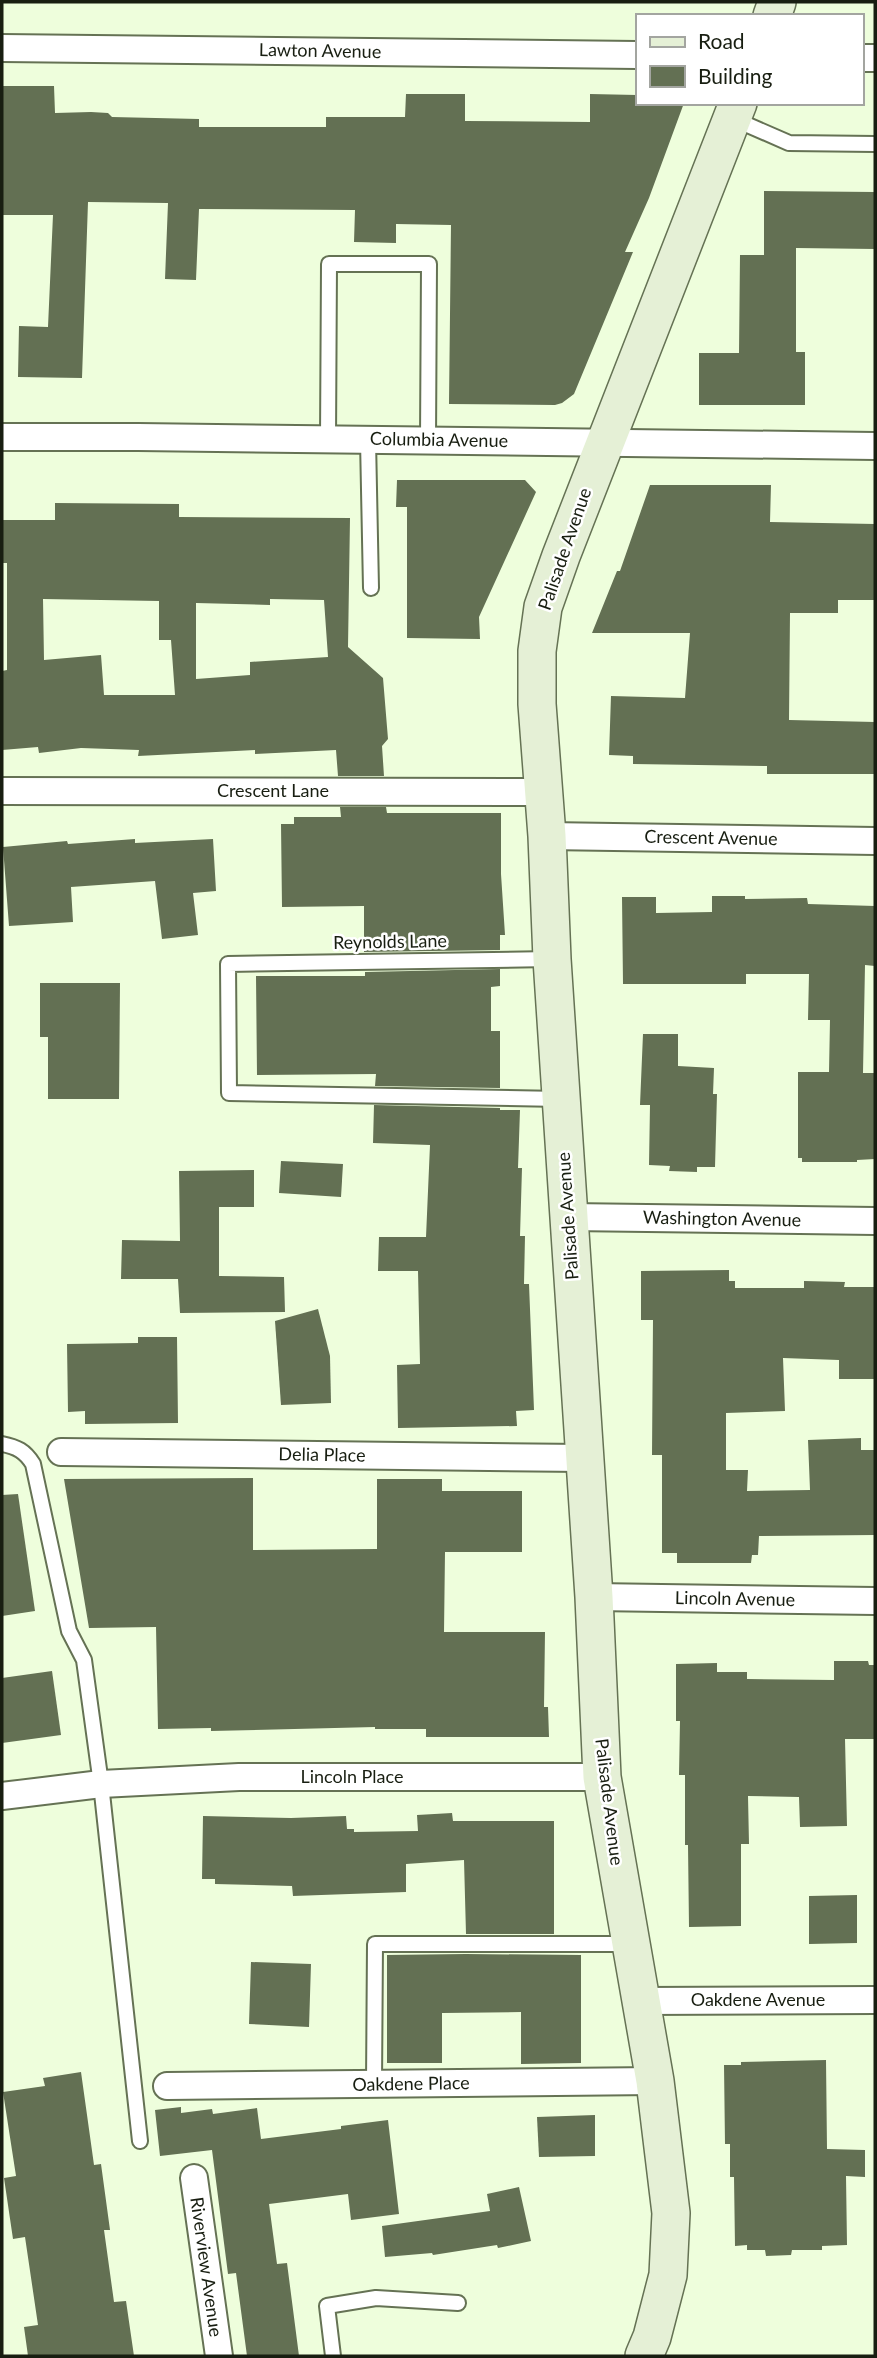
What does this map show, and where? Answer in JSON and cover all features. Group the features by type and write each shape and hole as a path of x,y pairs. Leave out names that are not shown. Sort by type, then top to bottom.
{"main road":[{"name":"Palisade Avenue","path":"645,2356 668,2275 671,2213 655,2081 602,1777 594,1597 583,1458 537,704 537,651 543,607 603,442 735,111"}],"street":[{"name":"Lawton Avenue","path":"2,48 636,55"},
{"name":"Columbia Avenue","path":"2,437 875,446"},
{"name":"Crescent Lane","path":"2,790 543,792"},
{"name":"Crescent Avenue","path":"547,836 875,841"},
{"name":"Washington Avenue","path":"569,1217 875,1221"},
{"name":"Delia Place","path":"61,1452 583,1458"},
{"name":"Lincoln Avenue","path":"594,1597 875,1601"},
{"name":"Lincoln Place","path":"101,1784 239,1777 602,1777"},
{"path":"2,1796 101,1784"},
{"name":"Oakdene Avenue","path":"641,2001 875,2000"},
{"name":"Oakdene Place","path":"167,2086 655,2081"},
{"name":"Riverview Avenue","path":"194,2178 219,2356"}],"lane":[{"path":"735,111 789,143 875,144"},
{"path":"328,439 329,264 429,264 428,440"},
{"path":"368,440 371,588"},
{"name":"Reynolds Lane","path":"552,959 228,964 229,1093 561,1099"},
{"path":"2,1444 15,1446 27,1453 33,1464 69,1631 84,1660 101,1784 140,2141"},
{"path":"374,2084 375,1944 629,1944"},
{"path":"333,2356 327,2306 376,2298 458,2303"}],"building":[{"path":"2,86 54,86 55,113 91,112 108,113 112,117 199,119 199,127 326,127 326,117 405,117 406,94 465,94 465,121 590,122 590,94 636,95 636,105 683,105 649,198 625,252 633,252 574,394 555,405 449,404 451,225 396,224 396,243 354,242 355,210 199,209 196,280 165,279 168,203 88,202 82,378 18,377 19,326 48,327 53,215 2,215"},
{"path":"764,191 875,192 875,249 796,248 796,352 805,352 805,405 699,405 699,353 739,353 740,255 764,255"},
{"path":"397,480 525,480 536,492 479,617 480,639 407,638 407,507 396,507"},
{"path":"650,485 771,485 770,522 875,524 875,600 838,600 838,613 790,613 789,720 875,722 875,774 767,774 767,766 633,764 633,756 609,755 611,696 685,698 690,633 592,633 617,571 620,571"},
{"path":"55,503 179,504 179,517 350,518 348,647 383,678 388,739 382,746 384,776 338,776 336,750 255,754 255,750 138,756 139,750 81,748 39,753 38,747 2,750 2,671 7,670 7,563 2,563 2,520 55,520","holes":["43,599 159,601 159,640 171,640 175,695 104,695 101,655 44,660","270,599 324,600 328,657 250,662 250,675 196,679 196,603 270,605"]},
{"path":"340,807 386,807 387,813 501,813 505,935 500,935 500,950 364,952 364,906 282,907 281,824 294,824 294,817 341,817"},
{"path":"135,839 135,843 213,839 216,891 193,893 198,935 162,939 155,881 71,887 73,922 9,926 3,847 67,841 68,844"},
{"path":"712,896 745,896 745,899 807,898 808,904 875,906 875,966 865,965 863,1073 875,1073 875,1159 857,1162 802,1162 802,1158 798,1158 798,1072 829,1072 830,1020 808,1020 809,974 746,974 746,984 623,984 622,897 656,897 656,913 712,912"},
{"path":"500,969 500,986 491,987 491,1031 500,1031 500,1088 375,1086 376,1074 257,1075 256,976 365,976 365,972"},
{"path":"40,983 120,983 119,1099 48,1099 48,1037 40,1037"},
{"path":"643,1034 678,1034 678,1066 714,1068 713,1094 717,1094 715,1167 697,1167 697,1172 669,1171 670,1166 649,1165 650,1105 640,1105"},
{"path":"374,1105 520,1110 520,1236 525,1236 524,1284 529,1284 534,1410 516,1411 517,1426 398,1428 397,1365 420,1364 418,1271 378,1271 379,1237 426,1237 430,1145 373,1143"},
{"path":"281,1161 343,1164 341,1197 279,1193"},
{"path":"254,1170 254,1207 219,1207 219,1276 284,1277 285,1312 180,1313 178,1279 121,1279 122,1240 180,1241 179,1171"},
{"path":"729,1270 729,1281 735,1281 735,1288 804,1288 804,1281 845,1282 844,1287 875,1287 875,1379 839,1379 839,1360 783,1358 785,1411 726,1413 726,1470 748,1470 747,1491 810,1490 808,1440 861,1438 861,1450 875,1450 875,1535 759,1536 758,1555 752,1555 751,1563 677,1563 677,1553 662,1553 662,1455 652,1455 653,1320 641,1320 641,1271"},
{"path":"318,1309 330,1356 331,1403 281,1405 275,1321"},
{"path":"138,1337 177,1337 178,1423 85,1424 85,1411 68,1412 67,1344 138,1343"},
{"path":"253,1478 253,1550 377,1549 377,1479 442,1479 442,1491 522,1491 522,1552 445,1552 444,1632 545,1632 544,1707 548,1707 549,1737 426,1737 426,1729 375,1727 211,1731 211,1728 158,1729 156,1627 89,1628 64,1479"},
{"path":"18,1494 35,1611 2,1616 2,1495"},
{"path":"834,1661 868,1661 869,1665 875,1665 875,1739 845,1739 847,1826 800,1827 799,1797 748,1796 749,1844 741,1844 741,1926 689,1927 685,1775 679,1775 680,1721 676,1721 676,1664 717,1663 717,1672 747,1672 747,1679 834,1680"},
{"path":"52,1671 61,1735 2,1743 2,1678"},
{"path":"452,1813 453,1821 554,1821 554,1934 466,1934 464,1860 406,1864 406,1892 293,1896 292,1886 215,1884 215,1879 202,1879 203,1816 346,1816 347,1829 354,1829 354,1832 418,1831 417,1815"},
{"path":"857,1895 857,1943 809,1944 809,1896"},
{"path":"387,1955 581,1955 581,2063 521,2064 521,2012 442,2013 442,2063 387,2063"},
{"path":"251,1962 311,1964 309,2027 249,2024"},
{"path":"826,2060 827,2149 865,2150 865,2177 846,2176 847,2245 822,2246 822,2250 792,2250 791,2255 766,2256 765,2250 747,2250 747,2245 735,2246 734,2177 730,2177 730,2144 725,2144 724,2065 741,2065 741,2062"},
{"path":"81,2072 94,2165 101,2164 110,2230 104,2230 114,2302 126,2301 134,2356 28,2356 24,2327 38,2325 25,2237 13,2239 4,2178 16,2176 3,2092 45,2086 43,2078"},
{"path":"181,2107 181,2113 212,2109 213,2114 257,2108 261,2139 388,2120 399,2214 351,2220 348,2194 269,2204 277,2264 287,2263 299,2356 247,2356 236,2273 228,2274 212,2150 160,2156 155,2110"},
{"path":"595,2115 595,2156 539,2157 537,2117"},
{"path":"519,2187 531,2241 498,2248 497,2245 433,2255 385,2257 382,2226 490,2211 487,2194"}]}
